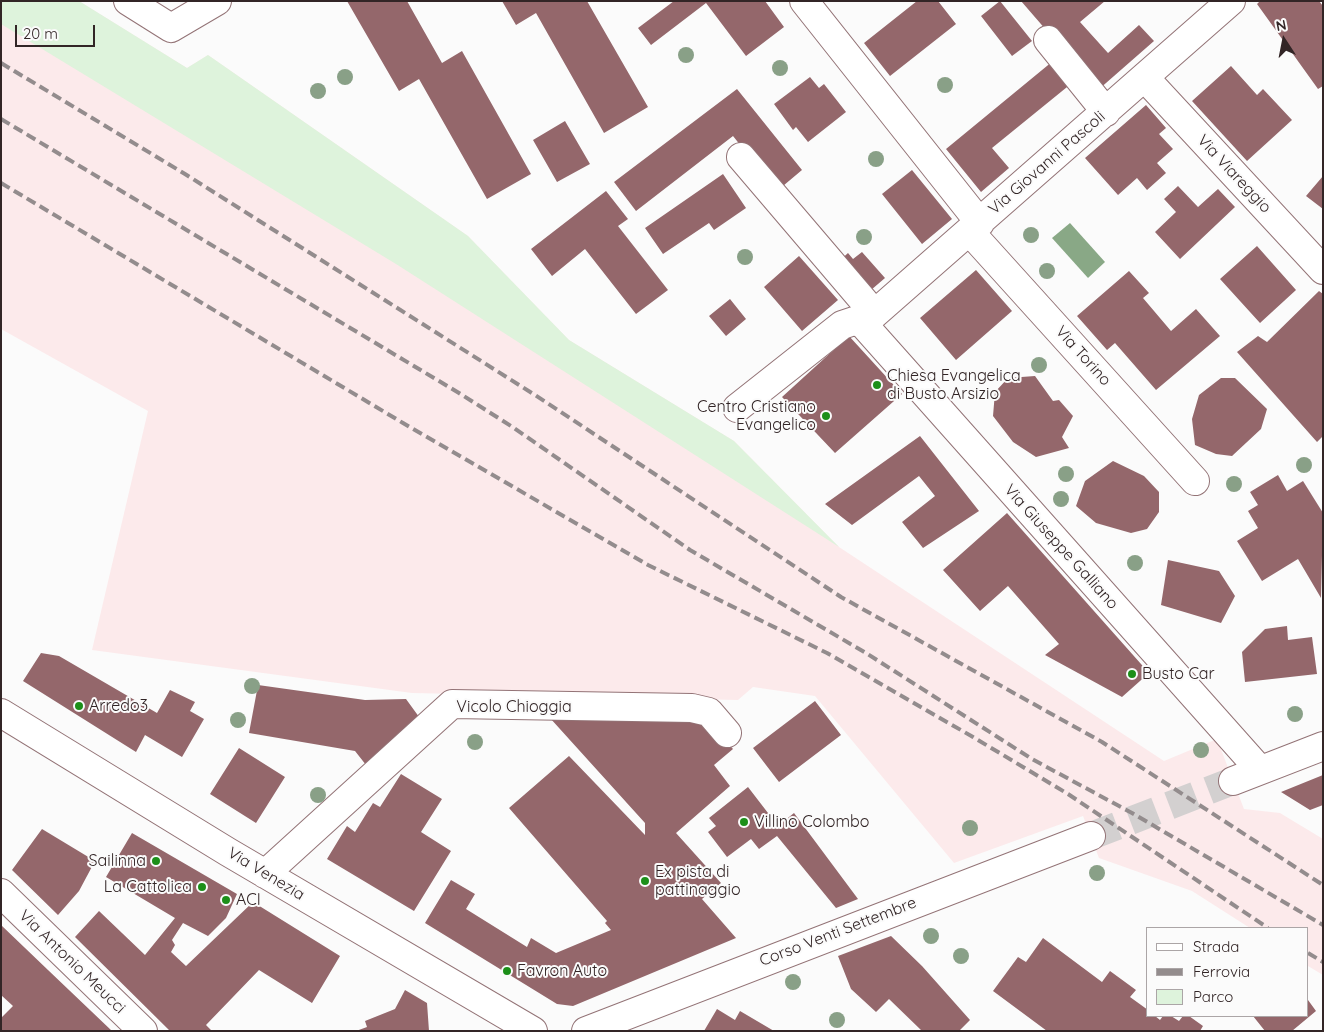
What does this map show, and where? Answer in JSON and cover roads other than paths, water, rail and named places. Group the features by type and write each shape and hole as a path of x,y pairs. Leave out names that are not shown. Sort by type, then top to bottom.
{"street":[{"path":"128,1 171,28 217,1"},
{"name":"Via Torino","path":"804,1 975,227 1195,481"},
{"name":"Via Giovanni Pascoli","path":"868,319 1231,1"},
{"path":"1048,40 1106,112"},
{"name":"Via Viareggio","path":"1145,78 1323,270"},
{"name":"Via Giuseppe Galliano","path":"741,158 868,319 1260,770"},
{"path":"737,408 842,325 868,319"},
{"name":"Vicolo Chioggia","path":"265,874 452,704 692,708 709,712 727,733"},
{"name":"Via Venezia","path":"1,713 265,874 533,1031"},
{"path":"1233,781 1323,746"},
{"name":"Corso Venti Settembre","path":"586,1031 1091,836"},
{"name":"Via Antonio Meucci","path":"1,893 144,1031"}],"tunnel":[{"path":"1091,836 1233,781"}],"railway":[{"path":"1,63 185,174 535,395 841,597 1102,742 1323,885"},
{"path":"1,119 459,393 511,426 690,550 866,653 1032,759 1132,813 1323,925"},
{"path":"1,183 403,423 648,565 827,653 973,737 1068,794 1267,927"},
{"path":"1309,954 1323,962"}],"place":[{"name":"Chiesa Evangelica di Busto Arsizio","path":"877,385"},
{"name":"Centro Cristiano Evangelico","path":"826,416"},
{"name":"Busto Car","path":"1132,674"},
{"name":"Arredo3","path":"79,706"},
{"name":"Villino Colombo","path":"744,822"},
{"name":"Sailinna","path":"156,861"},
{"name":"Ex pista di pattinaggio","path":"645,881"},
{"name":"La Cattolica","path":"202,887"},
{"name":"ACI","path":"226,900"},
{"name":"Favron Auto","path":"507,971"}]}
